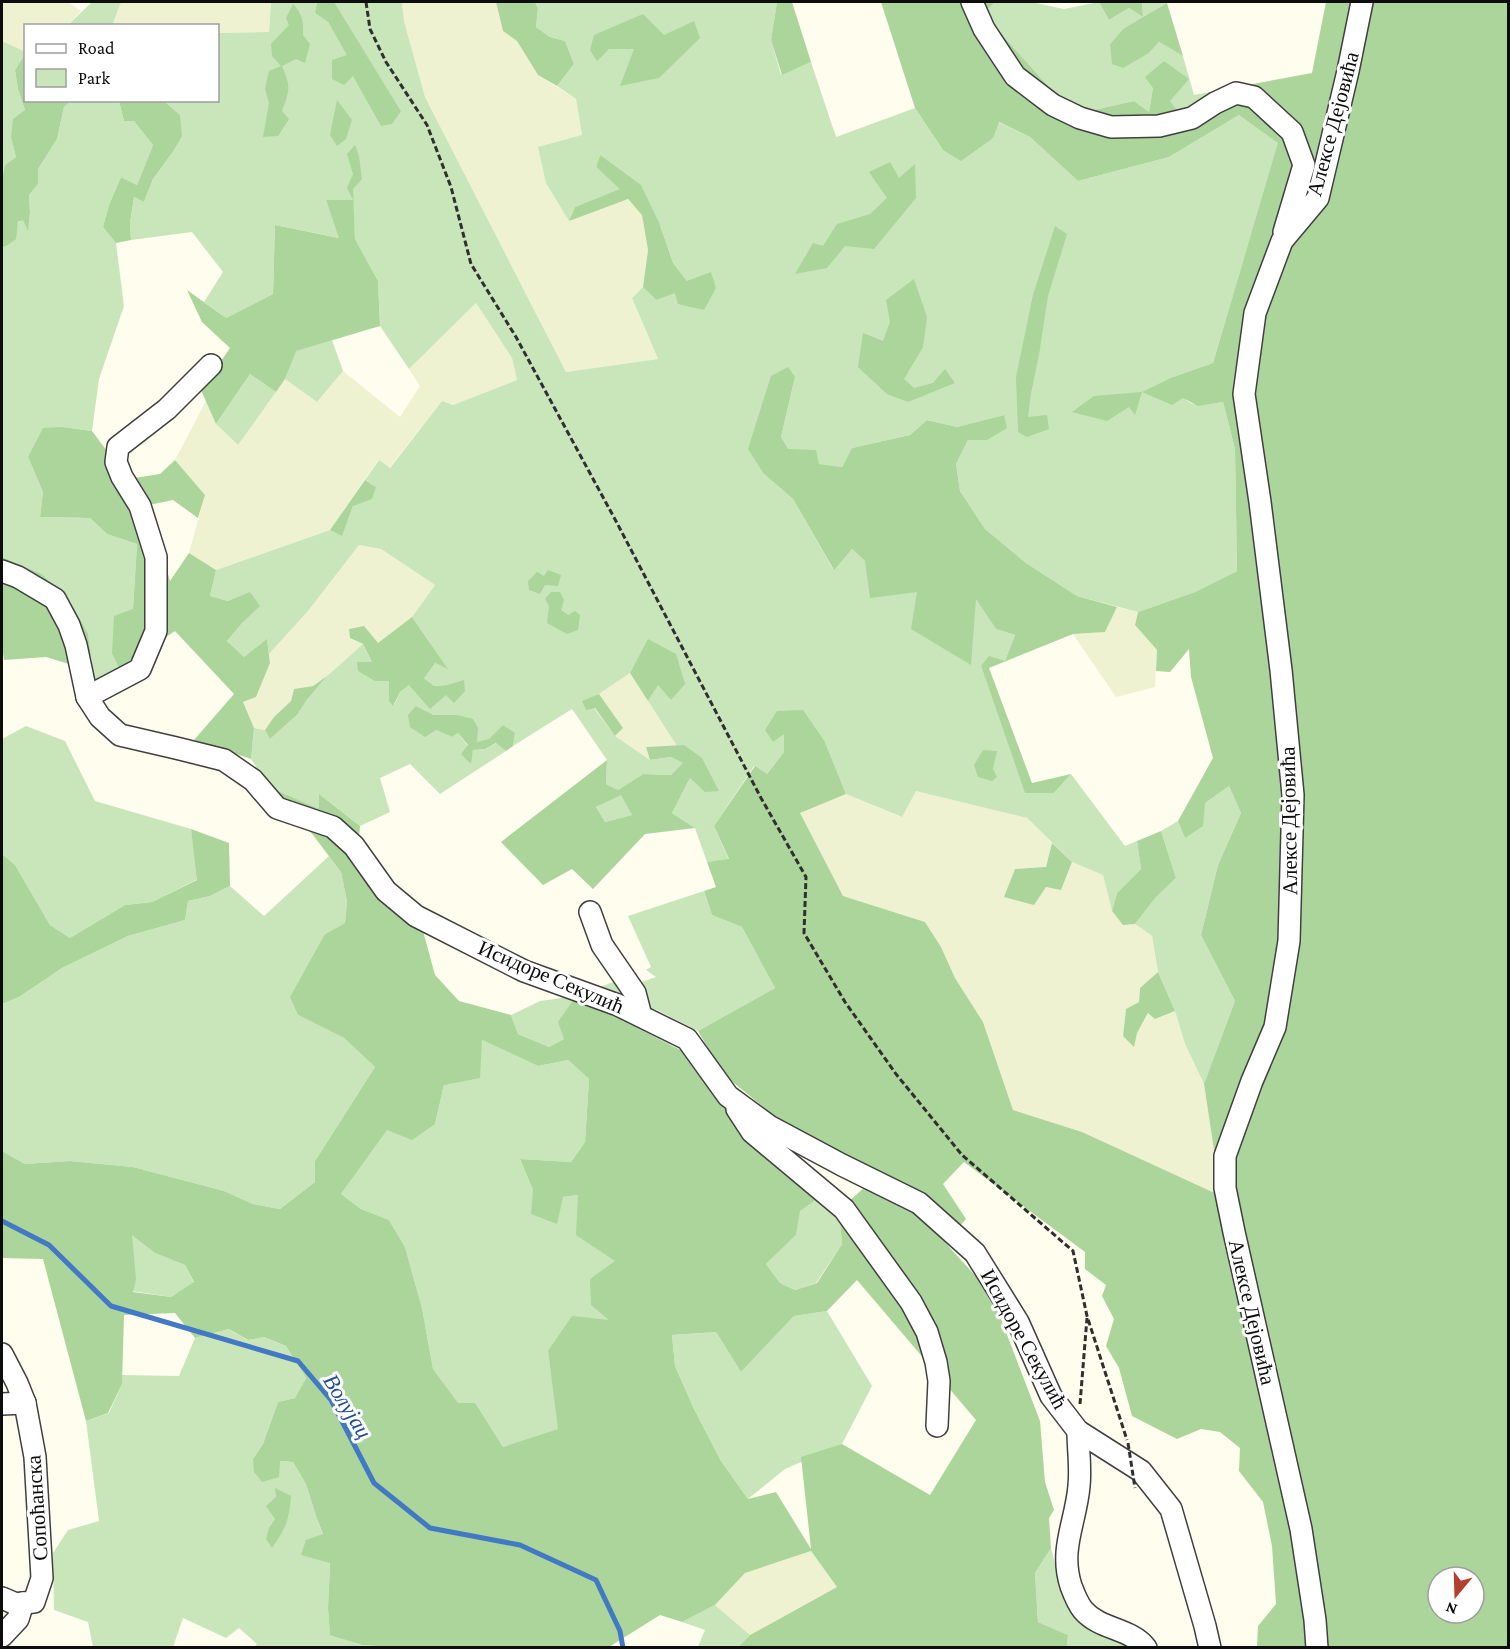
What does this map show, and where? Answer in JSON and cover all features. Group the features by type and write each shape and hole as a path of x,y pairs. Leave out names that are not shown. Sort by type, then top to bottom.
{"street":[{"path":"972,2 984,30 1015,76 1053,105 1080,118 1111,127 1159,126 1192,117 1236,93 1254,97 1292,132 1304,165 1282,241"},
{"name":"Алексе Дејовића","path":"1317,1647 1301,1529 1225,1188 1226,1156 1252,1082 1275,1027 1289,941 1293,795 1279,647 1244,394 1255,313 1282,241 1318,198 1362,2"},
{"path":"87,697 140,669 156,631 156,557 140,506 122,477 116,462 118,447 167,409 211,364"},
{"name":"Исидоре Секулић","path":"2,571 55,599 69,625 76,645 87,697 100,717 120,735 224,760 254,780 277,808 333,827 354,846 386,891 416,916 524,971 618,1005 687,1039 752,1132 844,1209 911,1302 927,1332 936,1362 939,1381 937,1426"},
{"path":"590,912 602,945 635,993 641,1016"},
{"name":"Исидоре Секулић","path":"728,1096 769,1126 842,1166 919,1203 975,1252 1018,1322 1051,1396 1078,1431"},
{"name":"Сопоћанска","path":"2,1353 25,1403 35,1457 42,1578 33,1602 23,1603"},
{"path":"2,1404 25,1403"},
{"path":"1078,1431 1079,1487 1067,1543 1067,1572 1075,1596 1084,1611 1097,1621 1136,1638 1146,1647"},
{"path":"1078,1431 1141,1471 1171,1509 1210,1647"},
{"path":"2,1598 16,1604 23,1603 18,1619 2,1636"}],"path":[{"path":"366,2 370,29 386,62 427,125 451,187 471,264 522,347 761,798 806,877 804,933 845,1002 896,1074 962,1155 1073,1251 1087,1316 1128,1443 1135,1488"},
{"path":"1078,1431 1087,1316"}],"green space":[{"path":"2,2 68,2 81,11 69,24 24,24 24,52 2,41"},
{"path":"92,2 123,2 120,4 113,24 69,24"},
{"path":"271,2 269,32 219,33 219,24 113,24 120,3"},
{"path":"271,2 317,2 315,13 328,22 348,55 353,75 401,111 334,3 402,2 404,21 425,97 566,372 658,359 632,298 643,287 656,300 687,281 673,263 660,225 600,155 596,167 621,189 575,207 569,221 546,183 538,147 582,135 576,99 557,86 574,64 565,41 550,37 536,27 538,8 535,2 777,2 771,40 781,75 811,62 836,137 915,108 943,150 998,122 1030,137 1078,181 1169,157 1239,115 1279,143 1283,152 1251,235 1213,363 1173,377 1182,395 1191,403 1203,405 1223,402 1235,449 1237,571 1195,592 1138,612 1077,596 1026,563 985,529 960,491 956,464 968,440 987,440 1004,415 957,427 927,420 910,435 852,448 842,467 818,464 787,449 781,437 795,377 764,474 793,499 833,569 852,549 865,561 917,592 976,598 996,629 1015,635 1005,661 981,666 1025,792 1054,793 1071,774 1125,846 1137,841 1141,869 1117,893 1112,911 1103,875 1072,862 1027,818 916,791 902,817 846,794 825,742 784,734 784,752 766,775 754,766 714,826 729,860 707,862 695,828 672,813 690,778 684,745 677,746 648,701 658,684 649,639 630,673 583,702 594,708 615,736 650,760 671,757 684,763 671,775 643,774 618,790 606,784 607,760 572,709 513,746 515,733 476,743 457,715 434,715 416,706 436,730 452,737 458,733 468,746 470,763 473,750 485,749 497,743 506,751 440,794 410,764 380,778 390,812 360,826 319,794 320,810 271,788 251,759 254,728 265,730 270,739 298,714 327,676 363,644 372,662 390,681 389,701 394,705 400,692 409,685 446,695 463,681 434,686 423,677 435,663 447,668 412,617 435,585 381,549 359,545 308,611 269,654 267,640 244,657 227,641 243,622 228,601 210,596 216,570 330,530 342,535 353,506 376,487 365,480 379,460 390,468 442,401 453,405 517,380 512,358 476,303 409,369 380,326 378,281 355,239 353,200 326,200 340,238 275,225 273,294 226,318 204,302 223,272 192,232 131,240 130,223 134,197 144,202 153,179 172,153 180,115 165,102 219,102 219,33 269,32"},
{"path":"317,2 334,2 401,111 392,124 381,126 353,76 344,85 332,79 332,60 347,55 328,22 315,13"},
{"path":"402,2 496,2 503,31 517,41 538,75 576,99 582,135 569,220 627,199 642,214 648,250 643,287 632,298 658,359 566,372 425,97 404,21"},
{"path":"496,2 535,2 538,8 536,27 550,37 565,41 574,64 557,86 538,75 517,41 503,31"},
{"path":"777,2 792,2 811,62 782,75 771,40"},
{"path":"881,2 995,2 987,10 998,30 1056,95 1094,110 1134,101 1149,112 1153,88 1145,77 1164,61 1189,79 1170,101 1179,113 1210,92 1312,73 1326,2 1508,2 1508,1647 1257,1647 1258,1626 1276,1604 1272,1546 1263,1502 1239,1471 1240,1448 1220,1432 1201,1429 1177,1439 1132,1416 1119,1368 1106,1346 1114,1319 1102,1296 1106,1285 1085,1269 1085,1252 964,1162 943,1184 966,1219 958,1228 914,1189 780,1121 722,1073 698,1031 775,988 742,927 712,915 704,891 716,887 707,862 729,859 714,826 755,766 767,774 784,752 784,734 773,742 765,730 777,711 803,710 825,742 846,794 800,813 843,896 925,922 941,947 955,978 983,1022 1013,1110 1082,1132 1221,1196 1204,1084 1235,1001 1201,935 1218,865 1241,813 1229,786 1205,803 1203,826 1185,838 1178,821 1213,758 1191,677 1189,649 1170,672 1156,671 1157,650 1135,625 1138,612 1195,592 1237,571 1235,449 1223,402 1198,406 1183,398 1172,405 1142,392 1173,377 1213,363 1278,143 1239,115 1169,157 1078,181 1030,137 999,122 993,138 961,161 943,150 915,108"},
{"path":"995,2 1031,2 1064,9 1099,2 1109,20 1129,8 1143,17 1142,2 1166,2 1167,3 1123,29 1110,44 1149,53 1159,42 1183,56 1194,95 1210,92 1179,114 1170,101 1153,88 1149,112 1134,101 1094,110 1056,95 998,30 987,10"},
{"path":"1099,2 1142,2 1143,17 1129,8 1109,20"},
{"path":"1167,3 1183,56 1159,42 1149,53 1123,68 1112,64 1110,44 1123,29"},
{"path":"293,4 302,18 303,35 310,44 305,63 296,59 282,66 288,88 282,111 289,119 278,136 263,137 269,103 265,89 269,71 281,66 272,56 271,44 289,25 286,18"},
{"path":"643,14 664,35 694,21 700,38 659,78 620,86 634,49 609,49 597,61 590,50 594,35"},
{"path":"2,41 24,51 15,70 25,110 11,138 16,157 5,165 2,178"},
{"path":"24,56 24,102 70,102 64,107 57,139 38,169 38,184 29,195 28,231 23,220 18,222 16,239 5,247 2,246 2,178 5,165 16,157 11,138 13,119 25,110 15,70"},
{"path":"337,100 352,120 346,139 337,146 330,135"},
{"path":"70,102 119,102 124,121 134,121 153,145 137,185 121,177 109,205 103,227 116,243 124,306 99,379 92,431 63,427 28,457 43,492 40,517 90,518 107,534 137,544 133,609 112,654 119,668 95,685 88,635 42,574 2,557 2,246 6,247 18,223 23,219 28,229 29,195 38,184 38,169 57,139 64,107"},
{"path":"119,102 165,102 180,115 182,136 153,179 144,202 134,197 130,223 131,240 116,243 103,227 109,205 121,177 137,185 153,145 134,121 124,121"},
{"path":"355,145 362,179 353,189 355,239 378,281 380,326 296,351 285,379 276,392 250,374 216,424 201,390 230,348 202,322 187,290 226,318 273,294 275,225 339,238 326,200 353,200 347,188 353,174 347,154"},
{"path":"600,155 641,185 660,225 673,263 687,281 711,272 716,288 704,310 678,304 675,293 656,300 643,287 648,250 642,215 628,199 569,221 575,207 620,189 596,167"},
{"path":"890,162 899,178 915,164 916,198 874,249 845,246 827,268 795,274 813,243 823,246 837,224 870,214 887,198 869,172"},
{"path":"1055,226 1067,234 1048,296 1028,417 1047,415 1049,429 1027,437 1018,432 1016,377 1033,295"},
{"path":"914,279 927,317 923,347 904,379 914,388 933,383 945,369 955,383 908,402 887,394 858,367 863,333 883,341 890,322 886,300"},
{"path":"476,303 512,358 517,380 453,405 442,401 389,468 378,460 330,530 216,570 189,553 205,495 175,460 206,401 216,424 238,445 285,379 317,402 343,371 400,417 420,386 409,369"},
{"path":"332,340 343,371 317,402 285,379 295,351"},
{"path":"788,367 795,377 781,437 788,449 816,450 819,464 842,467 852,448 910,435 927,420 957,427 1004,415 1007,428 987,440 968,440 956,464 960,491 985,529 1026,563 1077,596 1117,607 1105,632 1073,634 989,668 1032,783 1071,774 1054,793 1025,793 981,666 989,656 1005,661 1015,635 996,629 976,599 971,665 911,629 917,592 870,598 865,561 852,549 834,570 793,499 764,474 748,449 771,376"},
{"path":"250,374 276,392 238,445 216,424"},
{"path":"1142,392 1135,415 1129,407 1107,421 1072,412 1094,396"},
{"path":"63,427 92,431 128,479 160,474 175,460 205,495 198,518 173,500 149,505 170,581 189,553 216,570 210,596 228,601 250,592 260,606 227,641 244,657 267,639 270,663 256,697 243,702 254,728 251,759 194,740 234,694 175,631 119,668 112,654 114,616 133,609 137,544 107,534 90,518 40,517 43,492 28,457 43,428"},
{"path":"365,480 376,487 372,499 353,506 342,536 330,530"},
{"path":"359,545 381,549 435,585 412,617 378,643 350,639 363,644 313,686 294,689 291,701 274,717 265,730 254,728 243,702 256,697 270,663 269,654 308,611"},
{"path":"2,557 42,574 73,607 88,634 91,655 69,664 46,657 4,660"},
{"path":"548,570 561,575 558,586 545,585 540,594 529,590 528,581 537,572 544,576"},
{"path":"551,592 560,592 564,600 561,610 568,615 575,611 580,615 578,630 567,634 547,623 549,606 545,599"},
{"path":"1117,607 1138,612 1135,625 1157,650 1155,687 1116,697 1073,634 1105,632"},
{"path":"412,617 448,669 435,663 424,678 434,686 464,680 465,691 454,703 446,695 430,709 409,685 400,692 393,706 389,701 389,681 375,681 358,671 357,662 372,662 363,644 350,638 349,629 364,626 378,643"},
{"path":"648,639 676,654 685,684 671,700 658,685 648,701 630,673"},
{"path":"630,673 677,746 646,747 650,760 615,736 623,728 599,694"},
{"path":"327,676 298,714 270,739 265,730 274,717 291,701 294,689 313,686"},
{"path":"599,694 623,728 615,736 595,708 586,710 582,701"},
{"path":"416,706 434,715 457,715 473,719 478,728 477,742 489,739 503,725 515,733 513,746 506,751 496,743 485,749 473,750 471,764 461,754 468,745 458,733 452,737 436,730 425,737 410,727 408,715"},
{"path":"26,726 65,741 95,801 191,829 198,879 152,902 125,905 70,938 50,925 15,865 2,854 2,739"},
{"path":"684,745 702,758 719,791 705,792 690,778 672,813 695,828 645,834 593,889 572,869 543,885 501,842 607,760 606,784 618,790 643,774 671,775 683,763 671,757 650,760 646,747","holes":["621,795 632,815 605,822 596,807"]},
{"path":"983,750 997,751 993,769 997,777 992,781 978,777 974,765"},
{"path":"1229,786 1241,813 1218,865 1201,935 1235,1001 1204,1084 1185,1044 1175,1011 1158,972 1152,936 1135,924 1156,897 1176,878 1161,831 1178,821 1185,838 1205,803"},
{"path":"271,788 319,809 319,794 360,826 357,860 423,931 435,975 459,1001 511,1015 518,1034 549,1047 564,1039 558,1022 576,996 686,1053 745,1134 821,1196 800,1211 796,1235 766,1264 780,1283 795,1290 817,1283 842,1244 839,1210 865,1187 921,1216 991,1293 1040,1421 1045,1482 1054,1510 1049,1518 1051,1548 1035,1573 1038,1622 1068,1635 1067,1647 738,1647 750,1635 837,1587 811,1551 745,1573 715,1605 682,1622 660,1615 609,1647 379,1648 362,1645 330,1635 328,1608 330,1563 301,1555 306,1540 323,1534 306,1484 293,1462 280,1461 279,1477 262,1482 254,1472 253,1459 263,1444 278,1402 295,1398 306,1378 286,1346 264,1337 248,1340 229,1329 195,1338 175,1313 124,1315 122,1384 108,1413 86,1421 43,1259 2,1258 2,1151 25,1164 70,1161 133,1167 224,1191 253,1204 280,1209 315,1182 315,1161 375,1067 344,1038 298,1015 290,997 325,934 345,923 347,901 341,872 313,835","holes":["482,1040 538,1066 568,1060 589,1079 585,1142 571,1162 520,1159 533,1190 531,1214 557,1224 563,1197 578,1195 576,1235 615,1261 590,1279 591,1305 609,1320 572,1316 548,1351 558,1429 503,1447 475,1403 458,1403 433,1369 422,1308 405,1247 389,1220 361,1209 341,1194 387,1130 412,1140 435,1124 444,1085 480,1078","132,1235 155,1253 185,1265 194,1282 171,1297 133,1292 136,1280","857,1280 976,1420 930,1495 842,1444 801,1457 811,1549 776,1492 748,1499 721,1461 675,1366 672,1335 716,1332 741,1372 794,1316 827,1311"]},
{"path":"916,790 1027,818 1052,843 1046,867 1046,887 1061,889 1072,862 1103,875 1112,911 1123,925 1135,924 1152,936 1158,972 1140,988 1139,1002 1126,1009 1123,1036 1137,1033 1149,1013 1155,1019 1175,1011 1185,1044 1204,1084 1221,1197 1082,1132 1013,1110 983,1022 955,978 941,947 925,922 843,896 799,813 846,794 901,817"},
{"path":"621,794 632,815 605,822 596,807"},
{"path":"191,829 229,843 230,886 210,896 188,901 185,920 128,936 62,968 19,997 2,1004 2,854 15,865 50,925 70,938 125,905 152,902 197,880"},
{"path":"1161,831 1176,878 1156,897 1135,924 1123,925 1112,911 1117,893 1141,869 1137,841"},
{"path":"1052,843 1072,862 1061,890 1046,887 1034,905 1004,897 1015,869 1046,867"},
{"path":"329,856 341,872 347,901 345,923 325,934 298,1015 344,1038 375,1067 315,1161 315,1182 280,1209 253,1204 224,1191 133,1167 70,1161 25,1164 2,1151 2,1004 19,997 62,968 128,936 185,920 188,901 210,896 230,886 264,916"},
{"path":"704,891 712,915 742,927 775,988 698,1031 657,1010 576,996 637,973 636,984 656,977 646,970 651,967 628,916"},
{"path":"1158,972 1175,1011 1155,1019 1148,1013 1137,1033 1134,1047 1123,1036 1126,1009 1139,1002 1140,988"},
{"path":"576,996 564,1039 549,1047 518,1034 511,1015 540,1001"},
{"path":"482,1040 538,1066 568,1060 589,1079 585,1142 571,1162 520,1159 533,1190 563,1197 578,1195 615,1261 610,1321 548,1351 559,1429 503,1447 475,1404 458,1404 433,1369 422,1308 405,1247 389,1220 361,1209 341,1194 387,1129 435,1124 444,1085"},
{"path":"821,1196 839,1210 842,1244 816,1283 795,1290 780,1283 766,1264 796,1235 799,1211"},
{"path":"132,1234 155,1253 185,1265 194,1283 171,1297 132,1291"},
{"path":"827,1311 872,1386 842,1444 785,1469 748,1499 721,1461 694,1409 675,1366 672,1335 716,1332 741,1372 794,1316"},
{"path":"229,1329 247,1340 264,1337 286,1346 306,1378 295,1398 278,1402 263,1444 253,1459 293,1462 306,1484 330,1562 328,1608 330,1634 361,1645 379,1647 254,1647 257,1644 239,1628 226,1638 183,1618 173,1647 93,1647 88,1622 54,1610 53,1553 68,1530 99,1521 86,1421 109,1413 122,1384 122,1375 179,1376 195,1338"},
{"path":"275,1488 291,1496 286,1524 272,1548 266,1539 275,1519 266,1506 276,1497"},
{"path":"1051,1548 1060,1583 1133,1647 1067,1647 1068,1635 1038,1622 1035,1573"},
{"path":"811,1551 837,1587 750,1635 715,1605 745,1573"},
{"path":"715,1605 750,1635 738,1647 698,1647 705,1630 682,1622"}],"waterway":[{"name":"Волујац","path":"2,1221 49,1245 111,1306 298,1361 331,1400 374,1483 430,1528 520,1545 596,1580 620,1631 623,1648"}]}
